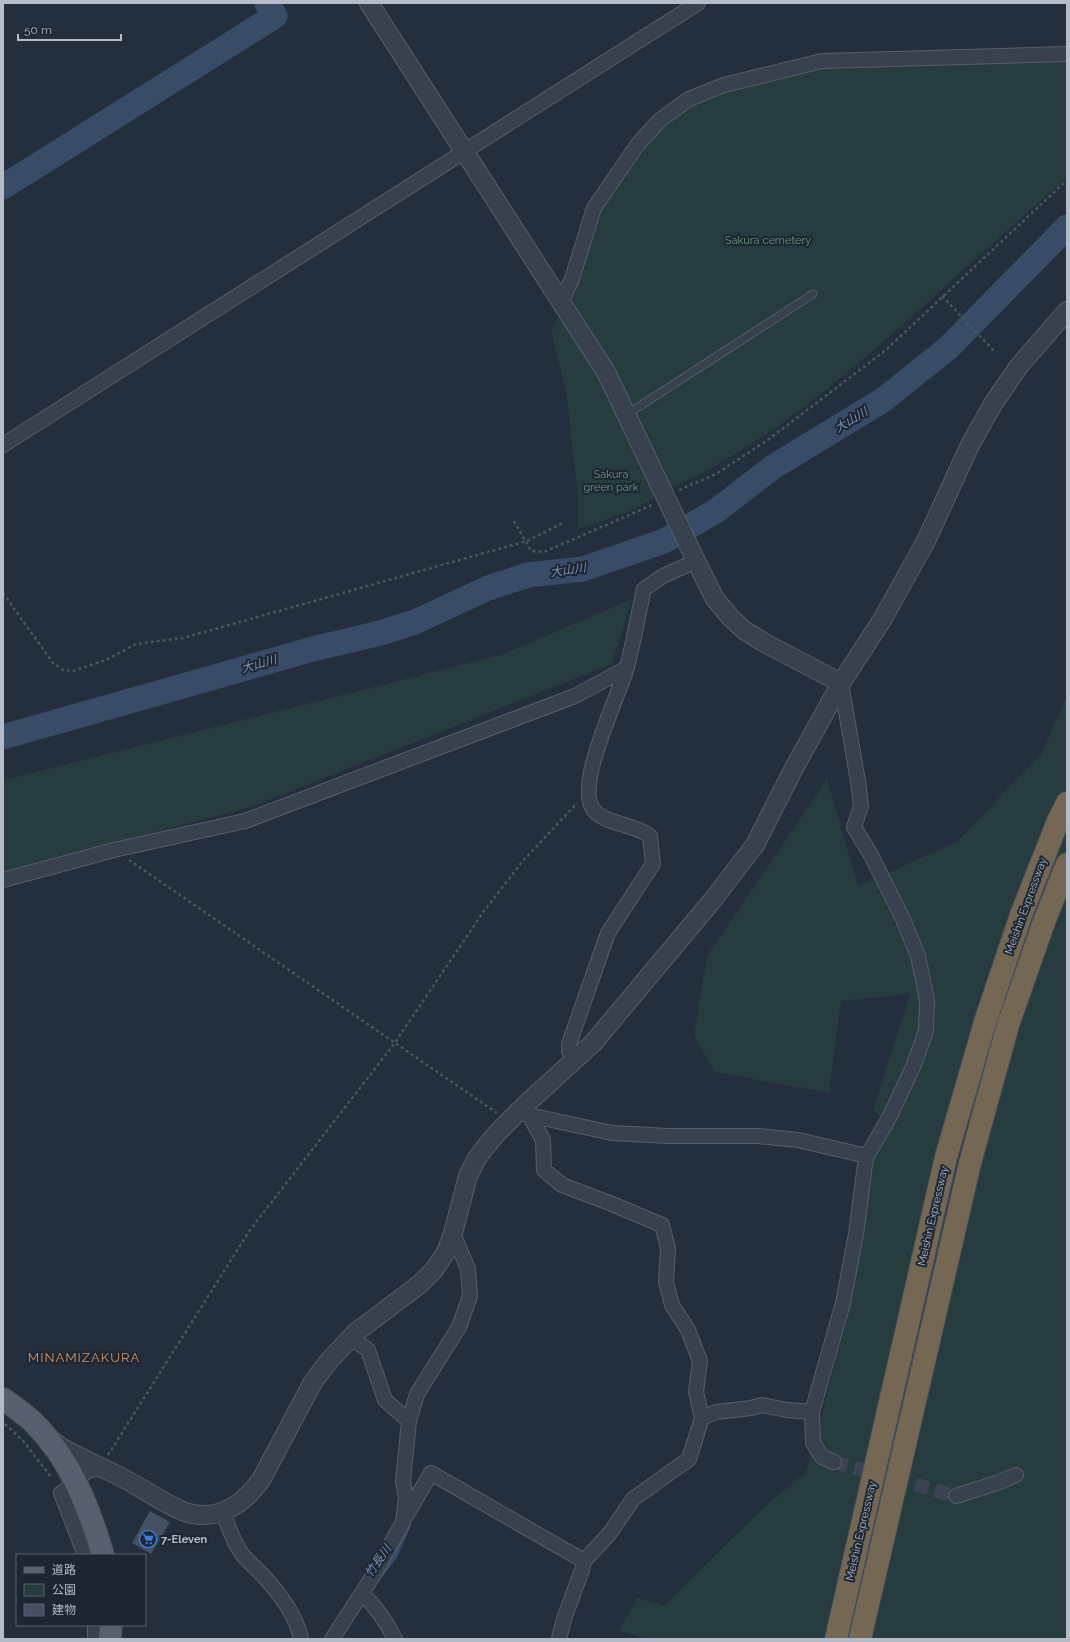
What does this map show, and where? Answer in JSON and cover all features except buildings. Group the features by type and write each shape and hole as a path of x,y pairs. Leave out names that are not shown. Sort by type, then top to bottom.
{"highway":[{"name":"Meishin Expressway","path":"836,1639 946,1157 986,1019 1021,915 1058,820 1067,803"},
{"name":"Meishin Expressway","path":"860,1639 970,1162 1008,1025 1044,922 1067,864"}],"main road":[{"path":"3,1399 25,1415 44,1434 62,1458 69,1488 88,1509 103,1554"},
{"path":"110,1639 111,1626"}],"street":[{"path":"369,3 606,372 715,599 731,618 744,630 841,683"},
{"path":"3,445 698,3"},
{"path":"561,302 572,279 594,208 638,144 660,120 689,99 724,85 822,61 1067,54"},
{"path":"44,1434 62,1448 187,1512 199,1514 223,1512 242,1501 261,1480 313,1382 328,1362 350,1337 366,1323 420,1284 434,1270 446,1252 453,1234 468,1176 477,1158 487,1145 519,1116 594,1042 712,902 755,845 794,768 841,683 882,620 926,541 970,445 993,404 1019,366 1067,311"},
{"path":"576,1059 569,1051 569,1044 608,933 653,864 650,836 644,831 602,817 593,810 589,802 588,790 601,734 626,668 644,590 663,576 695,559"},
{"path":"3,880 114,850 246,821 576,696 626,668"},
{"path":"834,1462 822,1458 813,1443 812,1412 843,1303 856,1234 867,1156 890,1116 913,1067 926,1031 927,1000 918,956 903,919 871,855 854,827 861,806 841,683"},
{"path":"519,1116 612,1133 668,1136 758,1136 798,1140 867,1156"},
{"path":"519,1116 543,1140 544,1170 562,1185 662,1225 668,1248 666,1282 672,1305 688,1330 700,1361 696,1392 702,1418 689,1459 633,1499 610,1533 584,1561 559,1639"},
{"path":"403,1522 406,1498 403,1481 409,1421 417,1394 459,1327 470,1296 468,1269 453,1234"},
{"path":"350,1337 368,1350 385,1400 409,1421"},
{"path":"702,1418 716,1412 751,1408 762,1405 787,1410 812,1412"},
{"path":"85,1554 69,1488 82,1472 89,1468 100,1467"},
{"path":"332,1639 373,1576 431,1473 584,1561"},
{"path":"956,1496 997,1483 1016,1475"},
{"path":"223,1512 242,1554 268,1581 287,1605 300,1631 301,1639"},
{"path":"362,1593 375,1606 388,1624 395,1639"},
{"path":"95,1626 95,1639"}],"lane":[{"path":"626,415 813,294"}],"path":[{"path":"514,521 524,542 531,551 544,552 668,503 679,490 716,474 769,439 886,350 1067,180"},
{"path":"942,296 994,351"},
{"path":"3,593 53,663 63,670 73,671 106,660 136,644 183,638 524,542 563,523"},
{"path":"100,1467 250,1230 394,1044 484,911 522,862 588,790"},
{"path":"114,850 394,1044 519,1116"},
{"path":"3,1422 24,1442 57,1485 69,1488"}],"green space":[{"name":"Sakura cemetery","path":"1067,60 1067,178 910,318 814,400 745,448 672,488 611,362 572,299 600,210 639,156 661,129 689,108 721,92 822,68"},
{"name":"Sakura green park","path":"559,315 600,376 655,491 653,499 628,512 578,529 578,497 566,390 551,331"},
{"path":"632,599 612,664 251,807 3,872 3,780 501,655"},
{"path":"1067,695 1067,1639 649,1639 619,1631 637,1598 664,1606 762,1509 806,1472 848,1315 871,1162 891,1125 873,1111 910,994 841,1001 829,1093 715,1072 694,1036 707,956 827,779 858,886 957,842 1042,753"}],"waterway":[{"path":"3,187 275,16 267,3"},
{"name":"大山川","path":"3,737 313,649 380,633 415,622 488,588 528,575 583,569 664,541 716,511 773,467 883,400 948,348 1067,227"},
{"name":"竹長川","path":"381,1575 395,1557 409,1525"}],"tunnel":[{"path":"834,1462 956,1496"}],"place":[{"name":"7-Eleven","path":"148,1539"}],"district":[{"name":"MINAMIZAKURA","path":"84,1357"}]}
